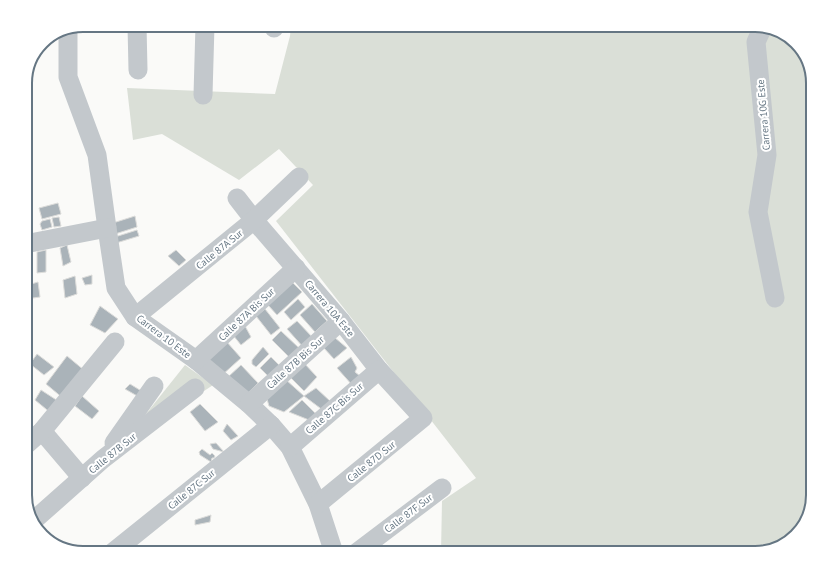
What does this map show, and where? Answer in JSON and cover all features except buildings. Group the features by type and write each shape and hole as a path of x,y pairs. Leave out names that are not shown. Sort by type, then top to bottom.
{"street":[{"path":"137,32 138,70"},
{"path":"203,95 205,32"},
{"name":"Carrera 10G Este","path":"760,33 756,42 767,155 758,212 775,298"},
{"name":"Carrera 10 Este","path":"68,35 68,77 97,155 116,288 135,317 196,360 249,404 271,425 290,447 318,504 332,546"},
{"name":"Calle 87A Sur","path":"135,317 254,220 299,177"},
{"name":"Carrera 10A Este","path":"237,198 254,220 341,320 379,370 423,418"},
{"path":"32,243 107,228"},
{"name":"Calle 87A Bis Sur","path":"196,360 296,268"},
{"name":"Calle 87B Bis Sur","path":"249,404 341,320"},
{"path":"32,440 42,431 115,342"},
{"name":"Calle 87C Bis Sur","path":"290,447 379,370"},
{"path":"103,459 154,386"},
{"name":"Calle 87B Sur","path":"38,517 103,459 195,388"},
{"name":"Calle 87D Sur","path":"318,504 423,418"},
{"name":"Calle 87C Sur","path":"121,546 271,425"},
{"path":"42,431 82,478"},
{"name":"Calle 87F Sur","path":"365,546 442,488"}],"shaded area":[{"path":"290,32 755,32 765,33 777,37 788,45 799,58 806,77 806,501 802,514 791,531 774,542 761,546 441,546 442,501 476,478 276,221 313,185 279,149 239,180 162,134 133,140 127,88 275,94"},
{"path":"185,365 213,385 118,449"}]}
